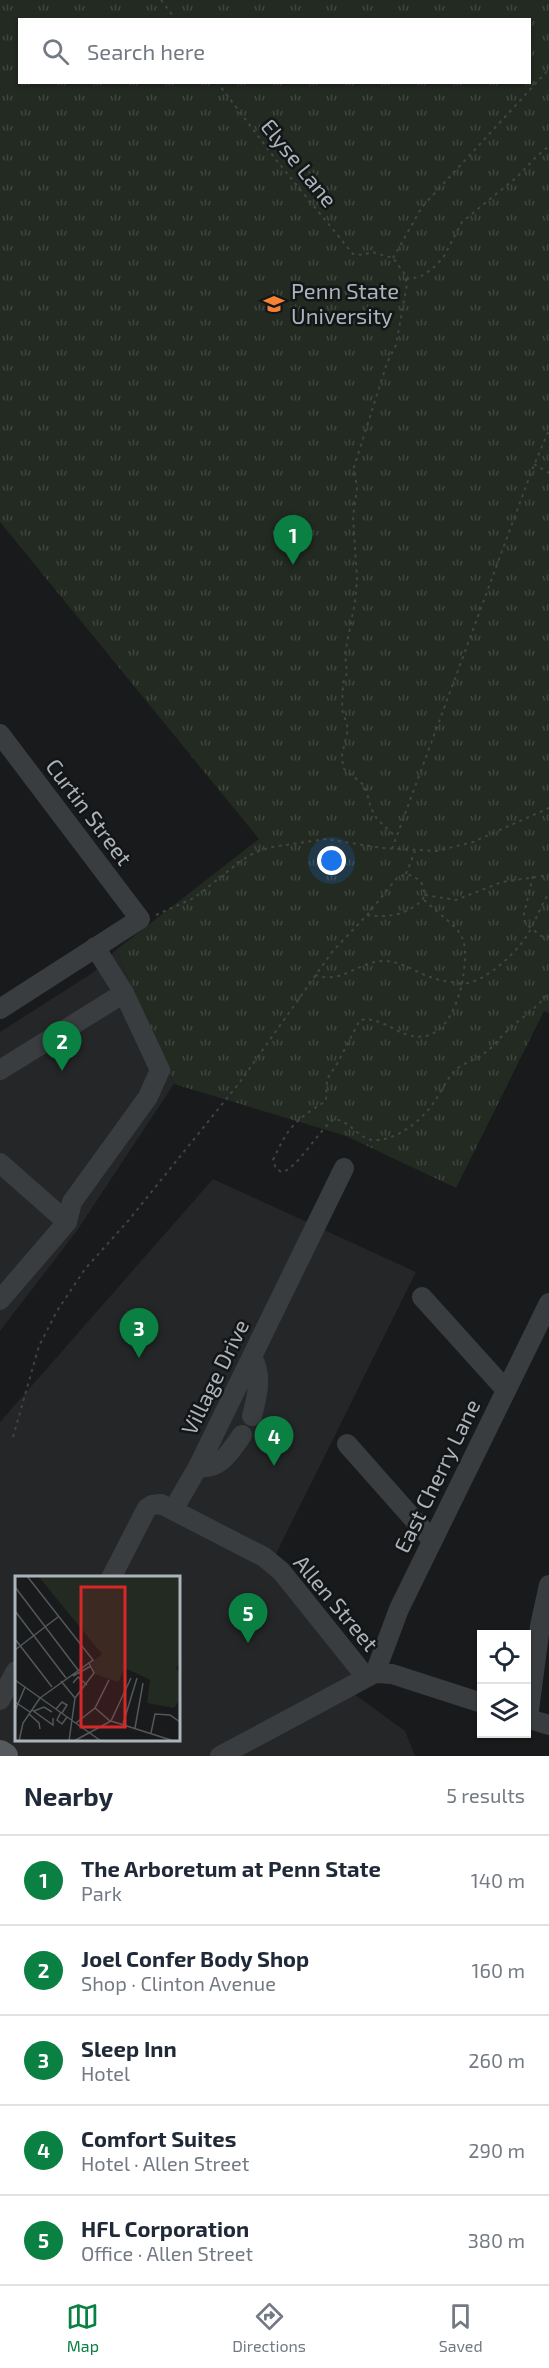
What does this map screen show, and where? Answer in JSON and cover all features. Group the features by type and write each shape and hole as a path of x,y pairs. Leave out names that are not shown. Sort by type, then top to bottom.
{"main road":[{"path":"0,1753 5,1756"}],"street":[{"name":"Curtin Street","path":"0,734 140,919"},
{"path":"0,1009 140,919"},
{"path":"0,1300 68,1222 72,1202 148,1097 159,1070 124,993 95,947"},
{"path":"0,1070 124,993"},
{"path":"0,1163 68,1222"},
{"name":"Village Drive","path":"173,1510 198,1467 344,1168"},
{"path":"422,1297 506,1390"},
{"name":"East Cherry Lane","path":"370,1675 432,1540 549,1303"},
{"path":"252,1357 258,1376 257,1396 252,1416"},
{"path":"198,1467 216,1466 228,1455 242,1435"},
{"path":"347,1444 432,1540"},
{"path":"112,1576 147,1508 157,1504 173,1510"},
{"name":"Allen Street","path":"173,1510 264,1557 281,1572 370,1675"},
{"path":"531,1690 540,1626 549,1585"},
{"path":"0,1681 15,1670"},
{"path":"0,1700 15,1671"},
{"path":"220,1756 370,1675 392,1674 477,1701"},
{"path":"531,1719 549,1725"}],"path":[{"path":"161,0 174,18"},
{"path":"396,837 377,819 371,808 365,786 343,768 342,755 348,729 342,709 343,683 347,673 345,654 357,579 353,518 357,489 354,467 387,363 396,345 406,279 400,264 393,258 422,207 549,69"},
{"name":"Elyse Lane","path":"219,84 277,161 353,254 363,255 372,252 393,258"},
{"path":"406,279 420,277 432,270 443,258 462,222 517,177 549,146"},
{"path":"392,849 534,464 549,430"},
{"path":"534,464 549,473"},
{"path":"140,919 164,912 194,898 242,860 272,847 326,839 392,849 437,851 456,848 549,808"},
{"path":"406,874 415,851"},
{"path":"13,1437 39,1346 57,1311 86,1269 128,1221 240,1082 332,952 398,878 406,874 417,877 423,885 423,899 410,910 397,915 367,915"},
{"path":"424,894 456,900 502,882 549,875"},
{"path":"533,876 524,914 525,922 542,936 549,937"},
{"path":"315,975 335,979 374,962 388,961 431,977 472,984 487,976 520,945 549,893"},
{"path":"423,899 459,929 466,942 467,957 462,984 449,1018 438,1032 413,1037 369,1019 360,1020 338,1064 327,1079 326,1101 302,1116 286,1132 273,1160 276,1169 282,1172 291,1168 318,1134 334,1119 349,1124 361,1136 370,1140 379,1140 404,1131 426,1113 458,1068 487,1052 502,1036 530,1014 549,992"}],"shaded area":[{"path":"116,950 174,1084 76,1232 0,1331 0,1032 94,972"},
{"path":"213,1179 416,1272 271,1564 375,1673 346,1688 405,1731 415,1756 0,1756 0,1422"}],"green space":[{"name":"Penn State University","path":"0,0 549,0 549,1013 544,1011 456,1188 346,1136 174,1084 116,950 259,839 0,522"}],"place":[{"name":"Penn State University","path":"274,304"},
{"name":"The Arboretum at Penn State","path":"293,565"},
{"name":"Joel Confer Body Shop","path":"62,1071"},
{"name":"Sleep Inn","path":"139,1358"},
{"name":"Comfort Suites","path":"274,1466"},
{"name":"HFL Corporation","path":"248,1643"}]}
